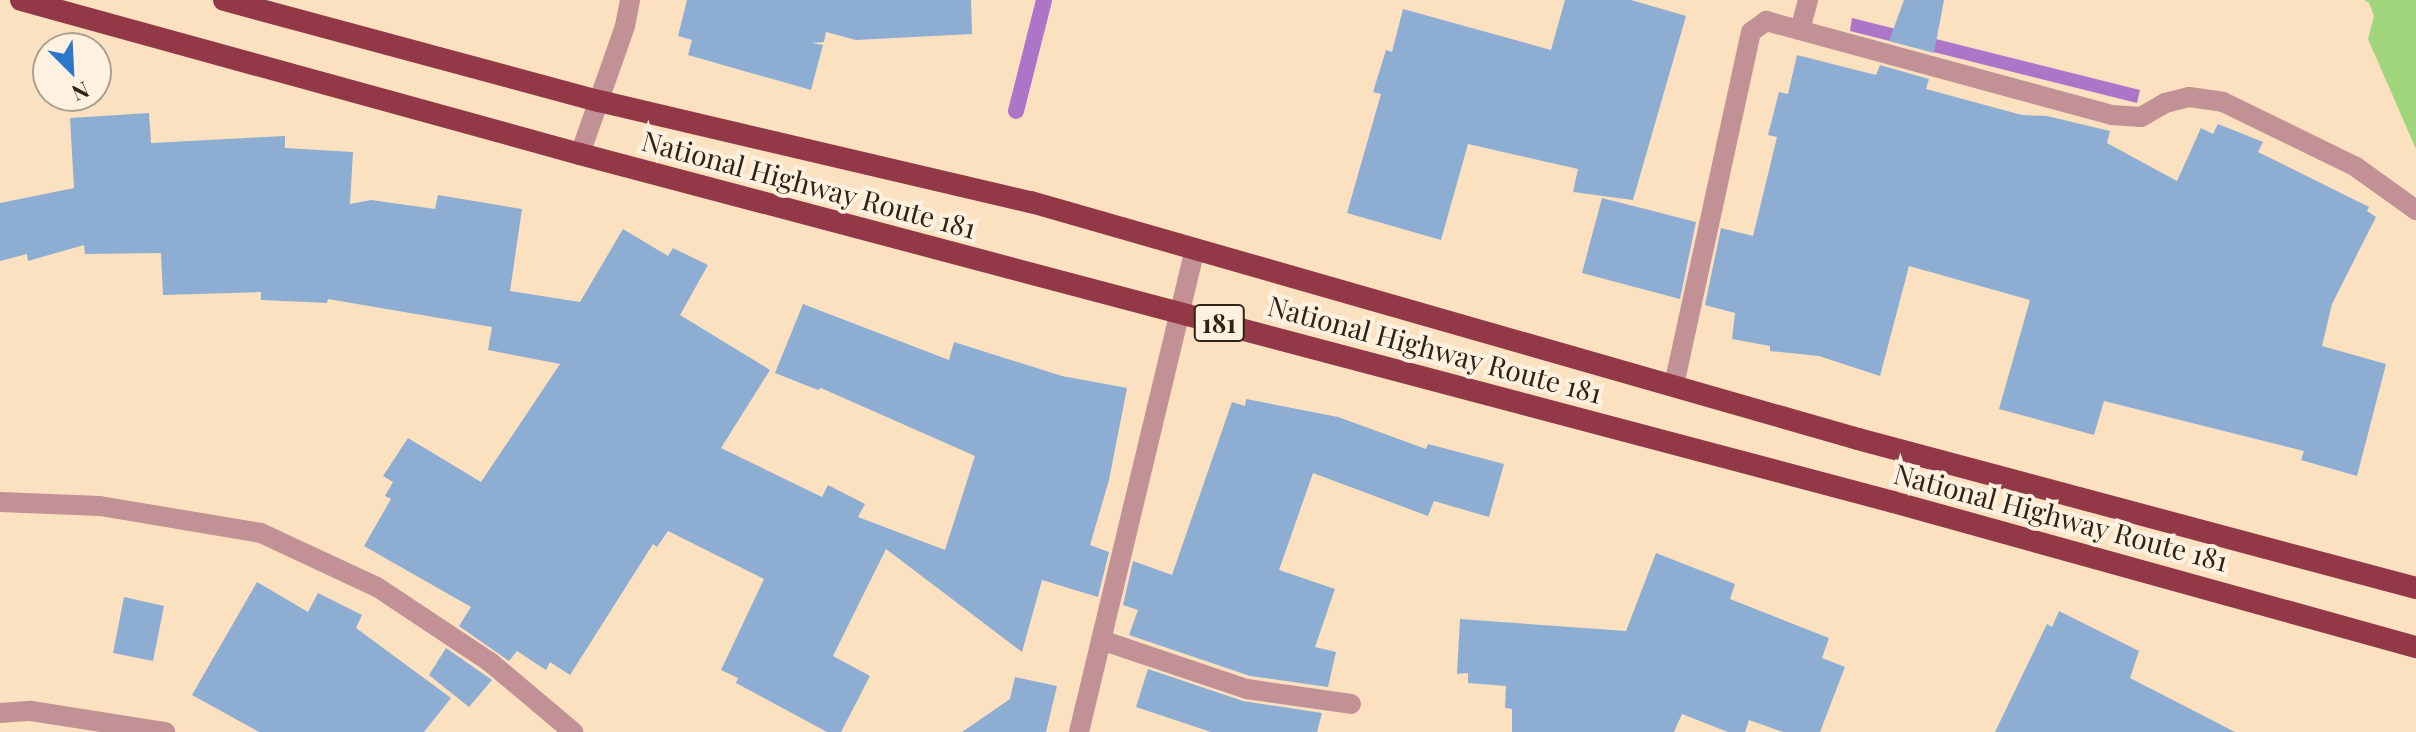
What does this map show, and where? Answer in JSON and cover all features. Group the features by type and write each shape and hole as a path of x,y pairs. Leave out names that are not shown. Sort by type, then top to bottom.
{"highway":[{"name":"National Highway Route 181","path":"21,0 580,154 1893,502 2416,647"},
{"name":"National Highway Route 181","path":"224,0 599,101 1031,202 1858,439 2416,588"}],"street":[{"path":"580,154 630,0"},
{"path":"1800,30 1808,0"},
{"path":"1674,385 1751,32 1766,21 2112,115 2141,117 2165,103 2189,97 2223,102 2356,167 2416,210"},
{"path":"1079,732 1195,249"},
{"path":"0,502 100,506 261,533 377,587 490,662 573,732"},
{"path":"1101,640 1247,689 1351,704"},
{"path":"0,713 31,711 165,732"}],"green space":[{"path":"2364,0 2416,0 2416,149 2368,39 2374,16 2369,3"}],"shaded area":[{"path":"1852,18 2140,90 2137,103 1850,31"}],"building":[{"path":"687,0 971,0 972,34 856,40 826,32 824,42 812,43 823,45 811,90 688,55 692,40 678,36"},
{"path":"1565,0 1631,0 1686,16 1633,200 1573,192 1578,169 1468,144 1441,240 1347,213 1381,94 1373,92 1386,50 1392,52 1403,9 1551,50"},
{"path":"1904,0 1944,0 1934,53 1889,41"},
{"path":"1797,55 1876,75 1880,65 1929,79 1926,89 2022,115 2047,116 2110,131 2107,143 2177,181 2201,128 2213,134 2218,124 2263,142 2258,152 2369,207 2367,211 2376,217 2332,304 2322,346 2386,364 2357,476 2301,460 2304,451 2104,401 2094,435 1999,409 2030,300 1909,266 1880,376 1819,356 1770,351 1770,346 1732,339 1735,313 1705,305 1721,228 1753,236 1777,137 1768,135 1779,92 1788,94"},
{"path":"149,113 151,143 285,136 285,148 353,152 350,204 371,200 435,209 438,195 522,209 510,291 580,302 623,229 668,256 673,248 708,265 680,315 770,370 721,448 822,497 828,485 865,504 858,517 945,550 975,456 821,388 818,390 775,373 803,304 949,360 954,342 1062,376 1127,388 1109,480 1090,545 1109,552 1098,597 1042,580 1022,652 886,549 833,656 870,676 841,732 827,732 736,683 738,678 721,670 764,579 668,531 657,547 653,544 570,675 550,662 546,670 517,651 509,661 459,626 471,607 364,546 391,499 385,496 393,482 383,476 408,438 481,482 560,364 488,350 492,327 328,299 327,303 261,300 261,292 163,295 161,253 85,254 84,245 28,261 27,254 0,261 0,203 74,188 70,118"},
{"path":"1602,198 1696,222 1680,299 1582,273"},
{"path":"1246,399 1338,417 1426,449 1428,444 1504,464 1489,517 1434,501 1428,516 1313,473 1279,570 1335,589 1315,647 1336,652 1328,687 1250,676 1129,635 1138,610 1123,605 1133,561 1172,575 1232,402 1245,406"},
{"path":"1656,553 1735,584 1730,599 1829,638 1822,658 1845,667 1820,732 1783,732 1749,720 1745,732 1728,732 1682,714 1674,732 1512,732 1512,709 1505,708 1506,686 1468,683 1468,673 1457,674 1460,619 1626,631"},
{"path":"257,582 308,612 318,593 362,615 356,628 451,698 424,732 259,732 192,695"},
{"path":"124,597 164,606 153,661 113,653"},
{"path":"2059,611 2139,651 2130,678 2235,732 1995,732 2047,624 2052,627"},
{"path":"446,648 492,680 469,707 429,675"},
{"path":"1148,669 1243,701 1322,713 1317,732 1211,732 1136,707"},
{"path":"1015,677 1057,686 1046,732 962,732 1010,699"}],"waterway":[{"path":"1016,111 1044,0"}]}
